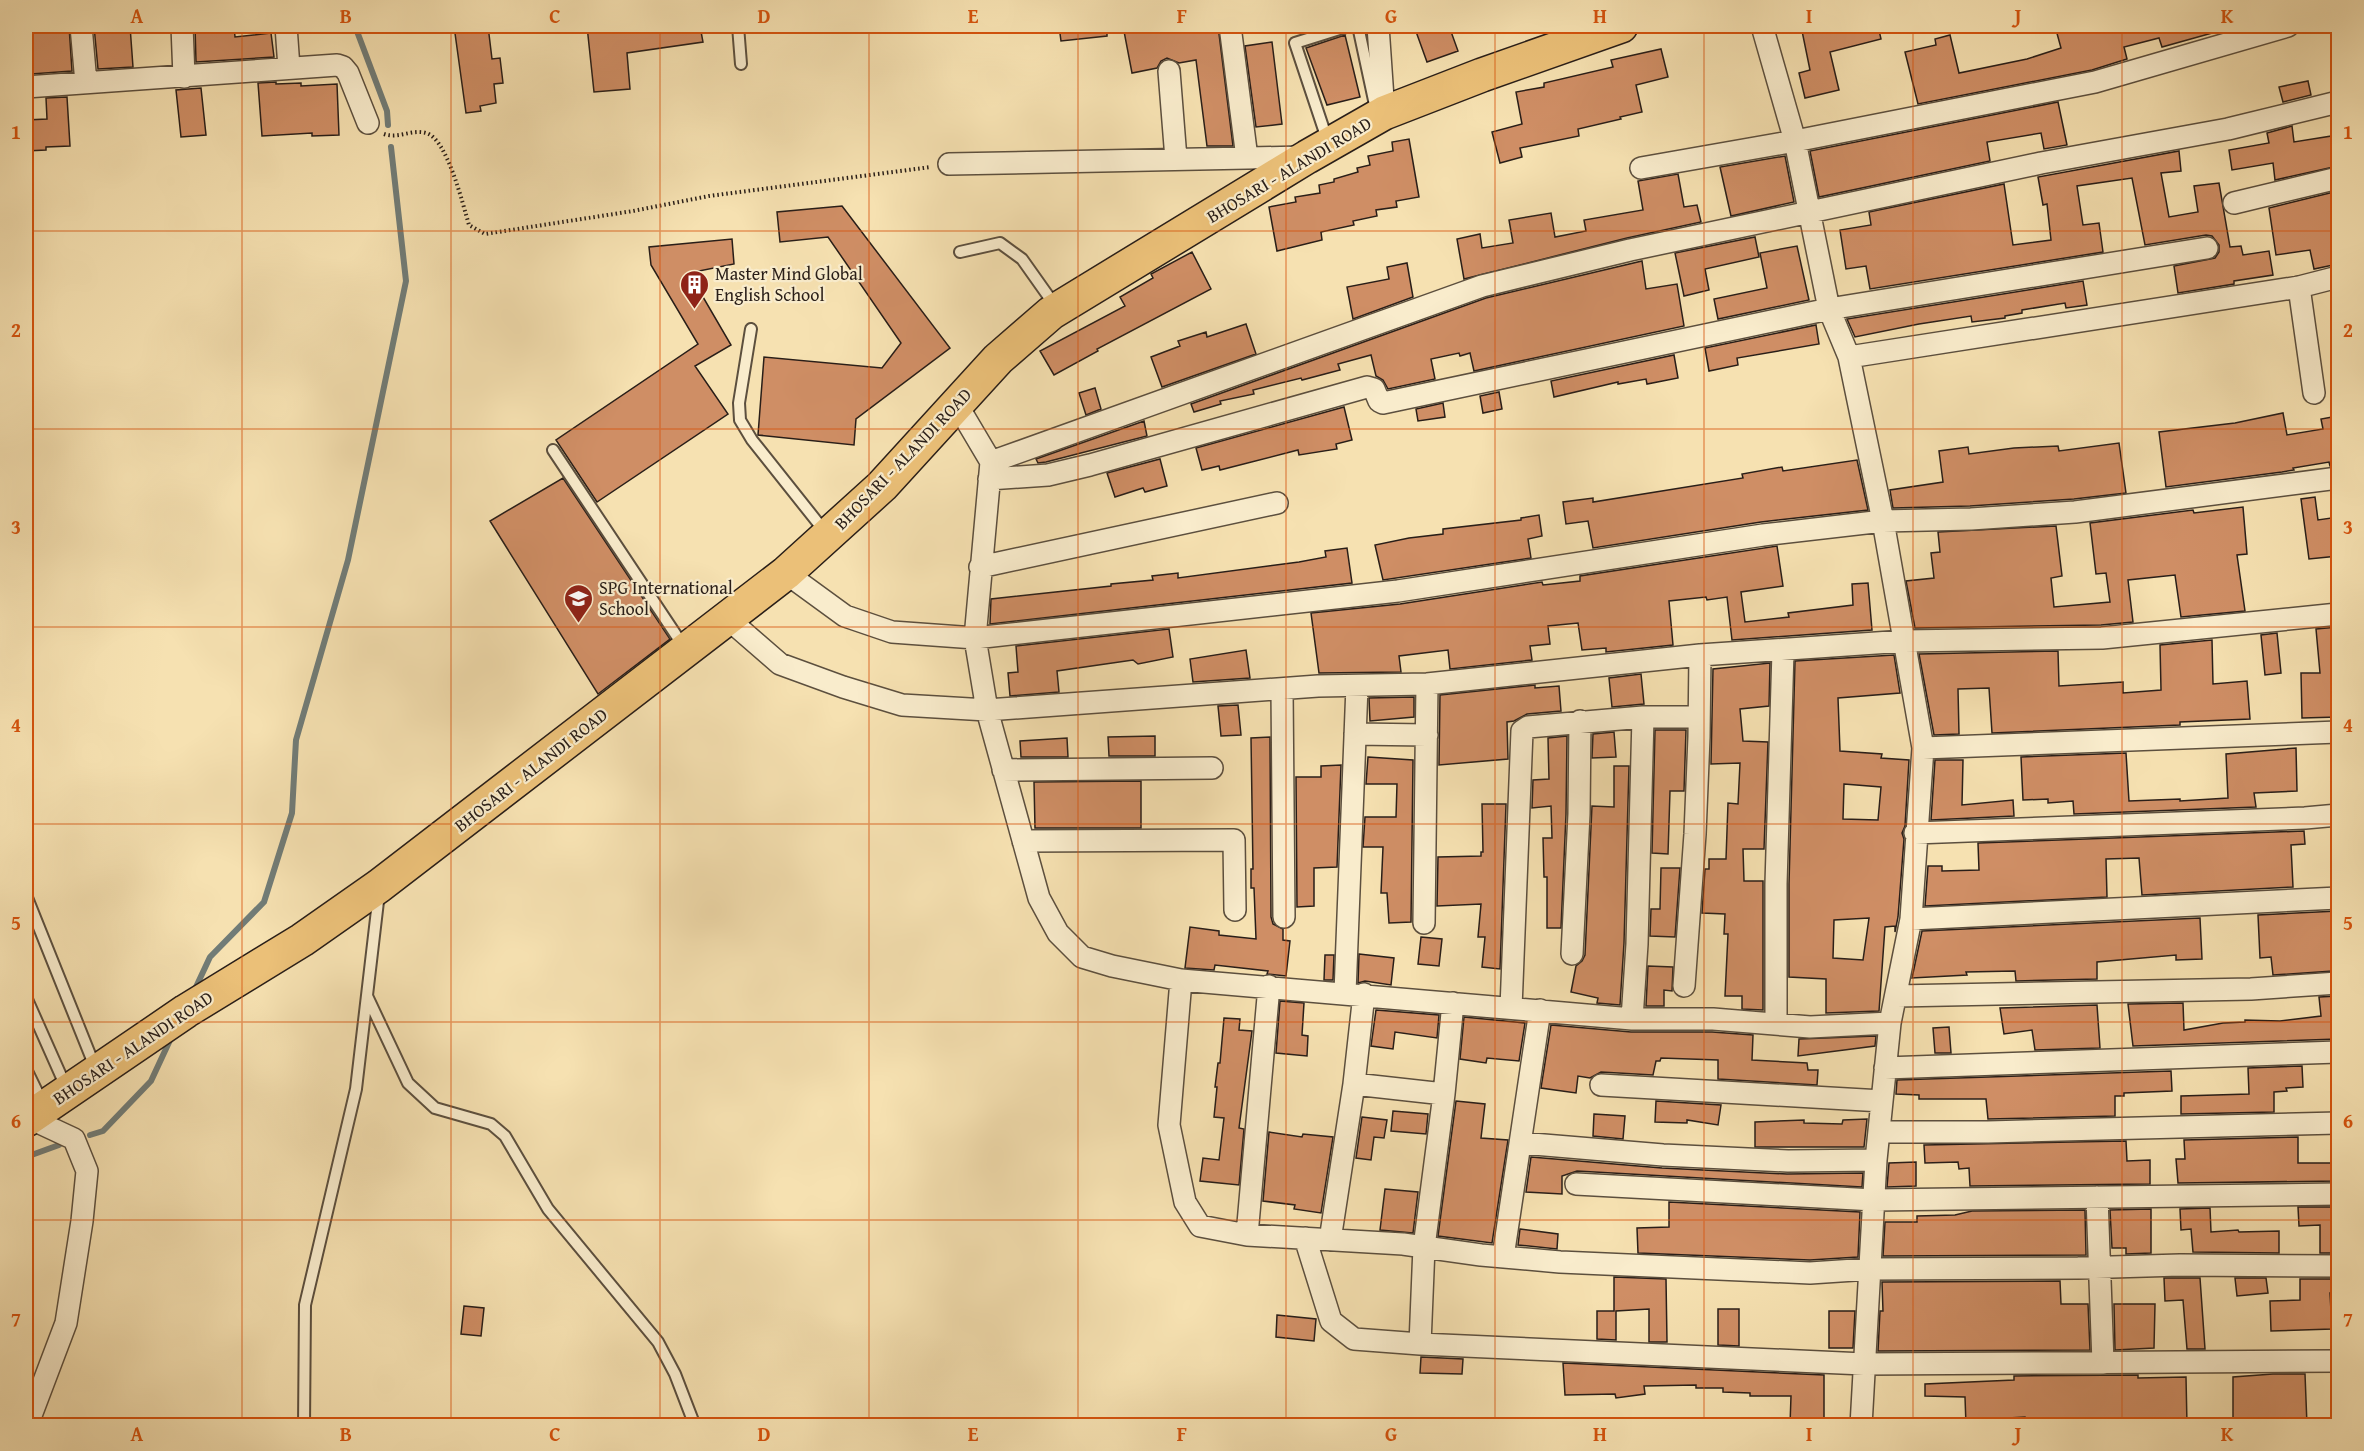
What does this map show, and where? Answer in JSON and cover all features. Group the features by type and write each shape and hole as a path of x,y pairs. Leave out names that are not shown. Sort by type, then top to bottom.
{"main road":[{"name":"BHOSARI - ALANDI ROAD","path":"38,1110 186,1011 302,940 379,886 786,573 882,486 998,359 1058,310 1381,115 1582,32 1621,26"}],"street":[{"path":"81,26 86,83"},
{"path":"182,26 184,77"},
{"path":"286,26 289,68"},
{"path":"1230,26 1247,158"},
{"path":"1378,26 1381,115"},
{"path":"1762,26 1795,141 1829,309 1849,357 1883,521 1923,748 1915,832 1911,919 1890,1023 1876,1160 1861,1425"},
{"path":"1641,168 1795,141 2095,82 2288,26"},
{"path":"26,87 337,65 343,67 348,73 368,123"},
{"path":"1169,70 1176,159"},
{"path":"990,470 1482,286 1630,250 2041,163 2228,129 2338,102"},
{"path":"949,164 1247,158 1318,151"},
{"path":"2234,203 2338,178"},
{"path":"990,470 1048,474 1090,465 1367,387 1374,389 1379,401 1383,403 1829,309 2207,248"},
{"path":"1849,357 2299,287 2338,277"},
{"path":"2299,287 2314,393"},
{"path":"956,403 990,470 975,638 987,710 1039,898 1058,933 1082,957 1112,966 1180,980 1354,993 1540,1011 1632,1018 1713,1019 1810,1027 1890,1023"},
{"path":"786,573 845,616 892,632 975,638 1398,591 1763,535 1883,521 1971,519 2075,512 2338,478"},
{"path":"980,567 1277,503"},
{"path":"728,618 780,664 843,687 902,705 987,710 1282,689 1427,684 1700,656 1905,641 2102,638 2338,614"},
{"path":"1776,1024 1776,884 1783,651"},
{"path":"1684,986 1695,834 1700,656"},
{"path":"1424,923 1427,684"},
{"path":"1330,1240 1354,1084 1357,686"},
{"path":"1282,689 1284,917"},
{"path":"1511,1008 1521,734 1524,728 1580,721 1643,717 1699,717"},
{"path":"1632,1018 1637,944 1643,717"},
{"path":"1572,954 1579,814 1580,721"},
{"path":"1923,748 2338,732"},
{"path":"1355,734 1427,735"},
{"path":"1003,770 1212,768"},
{"path":"1915,832 2338,815"},
{"path":"1023,841 1234,840 1235,910"},
{"path":"1911,919 2338,898"},
{"path":"1180,980 1169,1125 1185,1202 1200,1226 1246,1235 1424,1247 1560,1262 1810,1273 1870,1269 2100,1268 2180,1265 2338,1266"},
{"path":"1897,996 2251,989 2338,983"},
{"path":"1246,1235 1269,986"},
{"path":"1420,1344 1424,1247 1444,1094 1453,1003"},
{"path":"1503,1257 1540,1011"},
{"path":"1885,1068 2338,1052"},
{"path":"1354,1084 1444,1094"},
{"path":"1601,1085 1882,1101"},
{"path":"27,1425 66,1323 82,1221 87,1171 74,1139 38,1110"},
{"path":"1879,1132 2057,1131 2338,1123"},
{"path":"1521,1143 1686,1156 1788,1161 1876,1160"},
{"path":"1576,1184 1874,1200 2338,1194"},
{"path":"2097,1197 2103,1363"},
{"path":"1305,1238 1331,1322 1354,1339 1864,1364 2338,1360"}],"lane":[{"path":"738,26 741,64"},
{"path":"1318,151 1294,43 1349,26"},
{"path":"1358,26 1381,115"},
{"path":"960,252 1000,243 1022,259 1058,310"},
{"path":"751,329 739,404 740,420 752,440 828,536"},
{"path":"553,450 686,650"},
{"path":"304,1425 305,1305 356,1089 379,886"},
{"path":"26,896 96,1070"},
{"path":"367,996 408,1083 435,1108 491,1124 505,1136 548,1209 658,1342 675,1374 695,1425"},
{"path":"26,997 38,1110"},
{"path":"26,1069 38,1110"}],"path":[{"path":"368,123 378,132 390,136 425,132 435,137 445,153 470,225 485,234 633,211 709,196 949,164"}],"building":[{"path":"26,26 69,26 72,71 31,74 29,43 26,44"},
{"path":"94,26 130,26 133,67 98,69"},
{"path":"195,26 234,26 235,37 271,33 274,57 196,62"},
{"path":"454,26 488,26 492,59 500,58 503,83 494,84 496,103 480,106 481,111 466,113"},
{"path":"587,26 700,26 703,42 627,53 630,89 594,92"},
{"path":"1059,26 1107,26 1107,36 1061,41"},
{"path":"1123,26 1190,26 1191,28 1218,26 1233,146 1207,146 1196,60 1179,63 1167,58 1161,61 1157,68 1132,73"},
{"path":"1414,26 1449,26 1458,51 1427,62"},
{"path":"1801,26 1878,26 1881,39 1830,52 1839,90 1805,98 1799,73 1810,70"},
{"path":"2055,26 2222,26 2223,30 2162,47 2159,38 2124,47 2127,59 2092,70 1918,104 1905,52 1936,45 1935,39 1950,35 1959,73 2027,59 2061,48"},
{"path":"1345,35 1360,97 1327,105 1306,48"},
{"path":"1272,42 1282,124 1256,127 1245,46"},
{"path":"1661,49 1668,77 1636,85 1642,112 1578,129 1579,136 1520,148 1522,157 1500,163 1492,132 1522,124 1516,92 1544,87 1544,83 1613,67 1611,60"},
{"path":"2308,81 2311,95 2283,102 2279,87"},
{"path":"276,82 276,84 301,83 301,86 337,84 339,135 312,136 312,133 262,136 258,83"},
{"path":"201,88 206,135 181,137 176,90"},
{"path":"67,97 70,146 26,151 26,120 47,119 46,98"},
{"path":"2058,102 2067,145 2044,149 2041,133 1987,142 1990,161 1819,197 1810,151"},
{"path":"2292,126 2294,142 2338,135 2338,166 2275,180 2273,163 2232,170 2229,150 2269,143 2267,133"},
{"path":"1409,139 1419,197 1396,201 1397,207 1376,210 1377,216 1353,221 1354,225 1321,232 1322,240 1277,251 1269,207 1296,202 1295,197 1320,193 1319,185 1334,182 1334,179 1358,172 1357,168 1370,165 1368,156 1393,151 1392,142"},
{"path":"2179,151 2181,171 2161,173 2169,217 2198,212 2194,186 2219,183 2230,247 2241,246 2243,255 2269,251 2273,275 2178,293 2174,266 2215,258 2219,252 2219,245 2212,236 2206,235 2145,245 2132,178 2077,186 2083,225 2099,223 2103,252 1870,289 1866,266 1846,269 1840,230 1871,225 1869,212 2004,184 2013,245 2051,240 2047,204 2043,205 2038,177"},
{"path":"1785,156 1794,202 1731,216 1720,167"},
{"path":"1678,174 1684,207 1697,205 1701,222 1464,279 1457,239 1480,234 1482,248 1513,243 1509,220 1551,213 1555,237 1586,231 1584,220 1643,210 1638,181"},
{"path":"2338,191 2338,264 2314,269 2310,250 2276,255 2269,208"},
{"path":"842,206 950,348 856,419 854,445 758,435 764,357 882,368 901,343 828,237 780,242 777,212"},
{"path":"1755,237 1759,257 1705,269 1709,290 1684,296 1675,253"},
{"path":"732,239 734,264 689,273 731,345 695,366 728,414 597,502 556,440 698,344 651,265 649,247"},
{"path":"1797,246 1809,300 1718,319 1714,299 1767,288 1760,253"},
{"path":"1192,252 1211,289 1097,349 1098,351 1054,375 1040,351 1125,306 1120,297 1153,278 1151,274"},
{"path":"1642,261 1646,289 1677,284 1684,326 1474,371 1470,353 1460,356 1459,353 1431,359 1435,379 1388,389 1383,380 1376,376 1371,355 1338,364 1340,370 1253,390 1254,394 1220,401 1221,404 1194,412 1191,404 1486,298"},
{"path":"1407,263 1413,297 1353,319 1347,287 1389,279 1387,267"},
{"path":"2083,281 2087,305 2066,308 2065,303 2022,310 2022,313 2005,316 2005,318 1972,322 1971,316 1855,337 1847,319"},
{"path":"1246,324 1256,354 1162,387 1151,357 1180,346 1178,341 1206,332 1207,337"},
{"path":"1816,325 1819,344 1737,358 1738,365 1709,371 1705,348"},
{"path":"1674,355 1678,378 1647,384 1646,379 1618,384 1618,382 1554,397 1551,381"},
{"path":"1095,388 1101,409 1086,415 1079,393"},
{"path":"1499,392 1502,409 1483,413 1480,396"},
{"path":"1443,403 1445,417 1418,421 1416,409"},
{"path":"1344,407 1352,440 1336,444 1337,449 1299,455 1298,450 1220,470 1219,466 1202,470 1196,448"},
{"path":"2283,413 2287,435 2323,429 2321,419 2338,416 2338,466 2330,466 2329,462 2282,472 2166,487 2159,432 2235,423"},
{"path":"1144,421 1147,436 1046,462 1038,463 1036,459"},
{"path":"2119,443 2126,493 1970,506 1893,508 1890,490 1943,482 1939,451 1968,447 1969,454 2014,448 2058,446 2059,451"},
{"path":"1160,459 1167,486 1145,492 1143,488 1115,497 1107,473"},
{"path":"1857,460 1868,510 1761,522 1593,548 1588,521 1566,524 1563,502 1593,498 1593,502 1743,478 1742,474 1782,467 1783,471"},
{"name":"SPG International School","path":"563,478 670,639 598,694 490,521"},
{"path":"2315,497 2318,520 2338,517 2338,556 2309,559 2301,499"},
{"path":"2243,507 2247,554 2237,555 2245,611 2181,617 2175,575 2128,580 2133,622 2101,625 1915,628 1906,581 1934,578 1931,553 1940,552 1938,532 2056,526 2062,576 2051,578 2054,607 2110,602 2106,573 2096,574 2090,523 2193,510 2194,513"},
{"path":"1539,515 1542,536 1528,539 1531,558 1383,580 1375,545 1443,534 1443,529 1521,520 1521,518"},
{"path":"1777,546 1783,586 1741,592 1745,622 1789,617 1788,613 1853,605 1852,584 1868,583 1872,630 1732,640 1727,597 1707,600 1706,597 1669,601 1673,645 1606,652 1606,648 1582,650 1578,623 1548,626 1550,644 1530,646 1532,660 1450,669 1448,650 1399,656 1401,672 1319,673 1311,613 1400,604 1542,582 1543,585 1580,581 1580,576"},
{"path":"1347,548 1352,583 990,624 991,599 1153,580 1152,576 1178,573 1178,578 1299,562 1326,557 1325,551"},
{"path":"2338,627 2338,717 2302,718 2301,673 2320,673 2316,629"},
{"path":"1169,629 1173,657 1138,664 1133,660 1057,671 1059,692 1010,696 1008,673 1018,672 1016,646"},
{"path":"2277,633 2281,673 2265,675 2261,635"},
{"path":"2212,640 2213,684 2247,681 2250,719 2180,722 2180,725 1992,733 1989,688 1958,689 1959,734 1934,735 1919,654 2058,651 2059,686 2123,682 2123,693 2161,690 2160,645"},
{"path":"1246,650 1250,678 1193,682 1190,659"},
{"path":"1894,655 1900,693 1838,698 1840,751 1882,754 1881,758 1909,760 1905,826 1902,833 1904,839 1898,917 1895,932 1895,926 1885,927 1879,1011 1826,1013 1826,979 1789,977 1795,661","holes":["1844,784 1881,787 1878,820 1843,819","1869,918 1863,960 1833,958 1834,920"]},
{"path":"1770,663 1769,706 1740,709 1743,741 1768,742 1764,849 1743,849 1744,881 1763,881 1763,1010 1742,1009 1742,996 1725,996 1728,934 1724,934 1725,914 1702,913 1705,869 1709,869 1709,859 1726,859 1728,803 1738,804 1740,763 1711,764 1713,669"},
{"path":"1641,674 1644,704 1612,707 1609,678"},
{"path":"1535,685 1535,688 1559,686 1561,711 1527,714 1507,722 1508,759 1439,765 1440,695"},
{"path":"1414,697 1414,717 1370,721 1369,698"},
{"path":"1238,705 1241,735 1221,736 1218,706"},
{"path":"1655,730 1686,730 1684,791 1670,791 1668,854 1652,853"},
{"path":"1614,732 1616,757 1592,758 1593,734"},
{"path":"1155,736 1155,756 1109,756 1108,737"},
{"path":"1567,736 1561,928 1547,928 1547,877 1544,877 1543,838 1552,838 1551,806 1532,808 1533,780 1549,779 1548,738"},
{"path":"1270,737 1271,917 1273,924 1283,929 1283,940 1290,941 1286,976 1267,974 1268,971 1215,965 1214,970 1185,968 1190,927 1219,931 1219,935 1256,939 1254,888 1251,888 1251,869 1253,869 1251,738"},
{"path":"1067,738 1068,757 1021,757 1020,741"},
{"path":"2296,748 2297,791 2254,793 2256,807 2074,814 2073,801 2048,803 2048,799 2023,800 2021,757 2126,753 2129,801 2180,799 2180,801 2228,798 2226,754"},
{"path":"1368,757 1413,760 1411,922 1389,923 1387,893 1381,893 1383,847 1363,847 1365,817 1396,817 1397,784 1366,784"},
{"path":"1935,760 1963,760 1962,805 2013,800 2014,816 1931,820"},
{"path":"1341,765 1337,867 1314,868 1314,906 1297,907 1296,777 1321,777 1321,766"},
{"path":"1614,766 1629,766 1620,1005 1597,1003 1598,998 1571,992 1576,966 1585,955 1592,806 1614,807"},
{"path":"1141,781 1141,828 1035,828 1034,782"},
{"path":"1482,804 1506,804 1500,969 1482,967 1485,937 1478,937 1481,904 1437,906 1438,857 1481,856 1483,852"},
{"path":"2304,831 2305,844 2291,845 2293,887 2142,895 2139,858 2106,859 2107,897 1925,906 1928,866 1942,866 1942,871 1979,870 1978,843"},
{"path":"1661,868 1680,868 1675,937 1650,936 1651,909 1660,909"},
{"path":"2338,911 2338,950 2332,950 2333,971 2273,975 2271,957 2260,958 2258,915"},
{"path":"2200,918 2202,959 2176,960 2176,955 2097,962 2097,979 2016,981 2015,971 1966,972 1967,975 1912,978 1922,931"},
{"path":"1421,937 1442,939 1439,966 1418,964"},
{"path":"1359,954 1394,958 1391,985 1365,981 1358,983"},
{"path":"1325,955 1334,955 1333,980 1324,980"},
{"path":"1648,966 1673,967 1672,991 1664,990 1664,1006 1646,1006"},
{"path":"2338,996 2338,1039 2133,1046 2128,1004 2183,1003 2184,1030 2223,1023 2245,1022 2245,1020 2280,1021 2321,1016 2319,997"},
{"path":"1280,1001 1304,1003 1302,1035 1308,1036 1307,1056 1276,1053"},
{"path":"2097,1005 2100,1048 2035,1050 2032,1030 2004,1034 2000,1008"},
{"path":"1376,1010 1439,1015 1437,1038 1395,1032 1393,1049 1371,1046"},
{"path":"1464,1017 1525,1023 1519,1061 1487,1058 1486,1063 1460,1059"},
{"path":"1224,1018 1240,1019 1239,1030 1252,1031 1239,1128 1244,1129 1239,1185 1200,1181 1203,1158 1219,1160 1224,1118 1214,1117 1217,1087 1215,1087 1218,1063 1220,1063"},
{"path":"1551,1025 1631,1032 1712,1032 1753,1035 1752,1060 1807,1063 1808,1070 1818,1070 1817,1085 1718,1079 1718,1060 1661,1058 1660,1061 1656,1061 1653,1075 1601,1072 1590,1078 1578,1076 1576,1093 1541,1088"},
{"path":"1949,1027 1951,1053 1935,1053 1933,1028"},
{"path":"1876,1036 1875,1046 1798,1056 1799,1039"},
{"path":"2302,1066 2303,1087 2286,1088 2287,1091 2274,1092 2274,1112 2181,1114 2181,1096 2249,1094 2248,1068"},
{"path":"2171,1071 2172,1091 2124,1093 2124,1096 2115,1096 2115,1116 1988,1119 1986,1099 1919,1099 1919,1095 1896,1094 1897,1080"},
{"path":"1456,1101 1485,1104 1481,1138 1508,1140 1492,1243 1438,1236"},
{"path":"1656,1101 1721,1105 1718,1125 1687,1120 1687,1123 1655,1122"},
{"path":"1393,1111 1428,1114 1426,1134 1391,1131"},
{"path":"1594,1114 1625,1116 1623,1139 1593,1136"},
{"path":"1362,1117 1387,1120 1384,1138 1374,1137 1371,1160 1356,1158"},
{"path":"1867,1119 1864,1147 1755,1147 1755,1122 1804,1120 1804,1123 1842,1124 1843,1120"},
{"path":"1269,1132 1302,1137 1303,1134 1333,1137 1321,1213 1294,1209 1295,1205 1263,1201"},
{"path":"2298,1137 2298,1163 2338,1163 2338,1181 2178,1183 2176,1159 2185,1159 2184,1140"},
{"path":"2126,1141 2127,1161 2150,1160 2150,1184 1970,1186 1969,1168 1959,1169 1958,1162 1925,1163 1924,1145"},
{"path":"1531,1157 1662,1168 1787,1174 1863,1173 1862,1187 1577,1171 1562,1176 1562,1194 1526,1192"},
{"path":"1916,1162 1916,1186 1887,1187 1889,1163"},
{"path":"1385,1189 1418,1192 1413,1233 1380,1230"},
{"path":"1669,1202 1860,1212 1858,1257 1810,1260 1638,1253 1637,1228 1669,1227"},
{"path":"2298,1207 2338,1207 2338,1253 2320,1253 2320,1225 2299,1226"},
{"path":"2210,1208 2211,1232 2279,1231 2279,1253 2193,1252 2191,1229 2181,1230 2180,1209"},
{"path":"2151,1209 2151,1253 2126,1254 2126,1248 2112,1248 2110,1210"},
{"path":"2085,1210 2086,1255 1883,1256 1885,1222 1917,1222 1917,1216 1955,1215 1972,1211"},
{"path":"1520,1229 1558,1234 1557,1249 1518,1245"},
{"path":"1614,1277 1666,1279 1667,1342 1649,1342 1649,1309 1616,1311 1616,1340 1597,1339 1597,1311 1614,1311"},
{"path":"2164,1278 2200,1278 2205,1349 2187,1349 2183,1300 2165,1301"},
{"path":"2235,1278 2266,1278 2268,1293 2237,1296"},
{"path":"2300,1279 2338,1279 2338,1293 2330,1293 2332,1329 2271,1331 2270,1301 2300,1300"},
{"path":"2060,1281 2061,1304 2088,1304 2090,1350 1878,1351 1880,1311 1883,1311 1882,1282"},
{"path":"2114,1304 2155,1304 2154,1348 2115,1350"},
{"path":"464,1306 484,1308 481,1336 461,1334"},
{"path":"1718,1309 1739,1309 1739,1346 1718,1345"},
{"path":"1829,1311 1855,1311 1853,1348 1829,1348"},
{"path":"1277,1315 1316,1319 1314,1341 1276,1337"},
{"path":"1421,1357 1463,1359 1462,1374 1420,1373"},
{"path":"1563,1363 1824,1375 1824,1425 1790,1425 1791,1396 1750,1396 1750,1393 1723,1392 1723,1388 1696,1388 1696,1385 1644,1386 1645,1394 1616,1398 1615,1394 1565,1395"},
{"path":"2305,1374 2307,1425 2233,1425 2233,1377"},
{"path":"2138,1375 2138,1378 2186,1377 2187,1425 2103,1425 2103,1423 2026,1425 2025,1417 1991,1419 1992,1425 1966,1425 1965,1397 1925,1396 1925,1384 2014,1380 2014,1376"}],"waterway":[{"path":"355,26 387,111 388,125"},
{"path":"196,987 210,957 264,902 292,813 296,740 348,560 406,281 391,147"},
{"path":"90,1135 103,1131 151,1081 171,1038"},
{"path":"26,1157 59,1145"}],"place":[{"name":"Master Mind Global English School","path":"694,310"},
{"name":"SPG International School","path":"578,624"}]}
